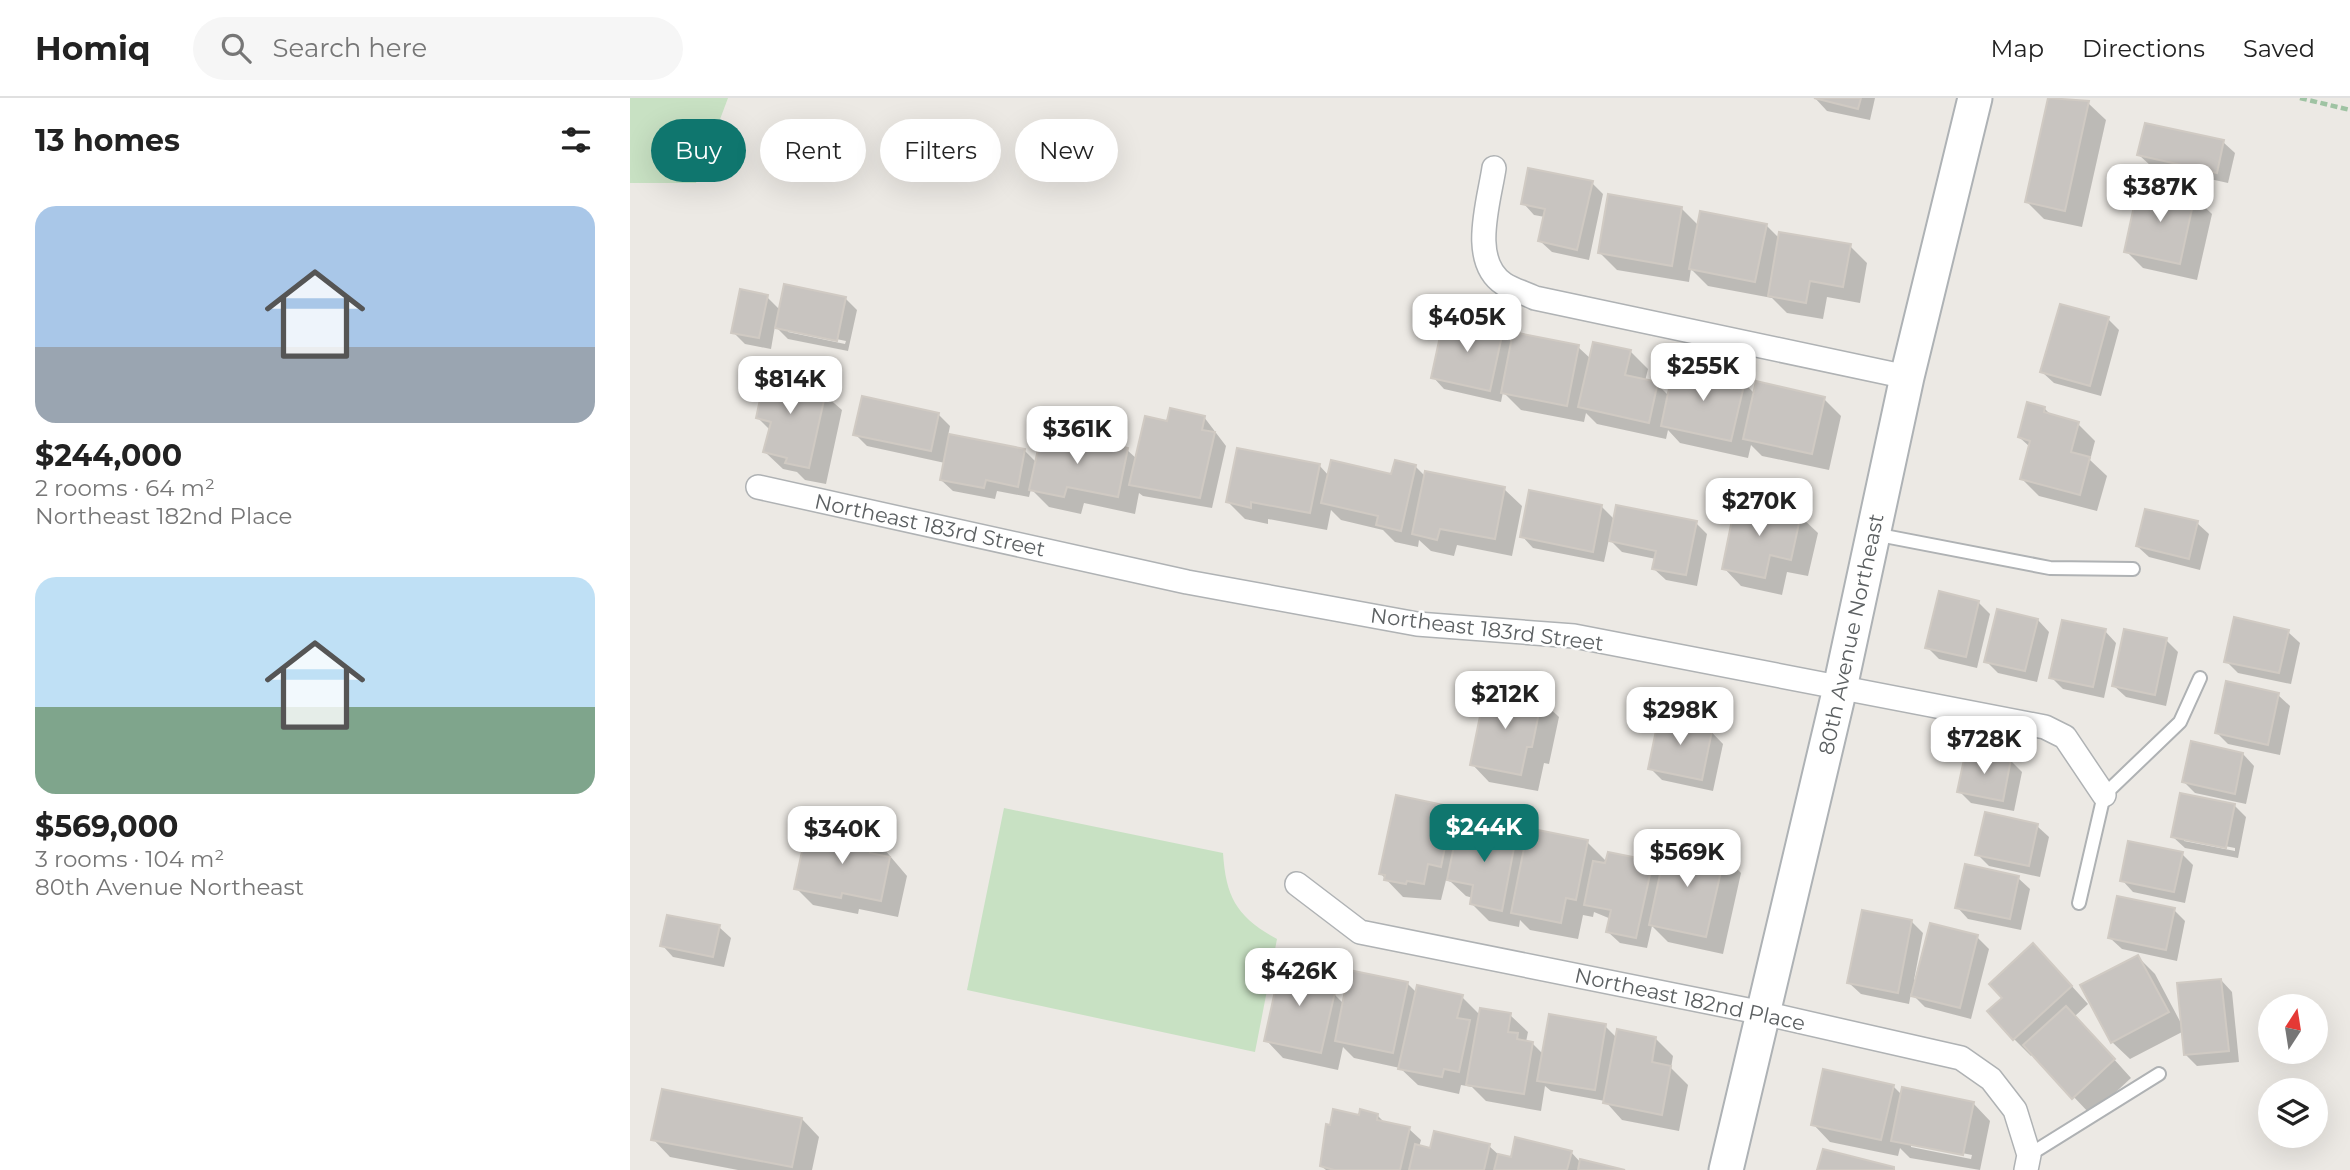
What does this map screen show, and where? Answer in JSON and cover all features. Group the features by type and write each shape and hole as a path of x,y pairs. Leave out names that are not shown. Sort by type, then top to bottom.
{"main road":[{"name":"80th Avenue Northeast","path":"1726,1170 1840,688 1907,377 1975,98"}],"street":[{"path":"1494,168 1483,236 1488,266 1503,283 1535,298 1907,377"},
{"name":"Northeast 183rd Street","path":"758,487 1187,582 1417,624 1574,636 2045,727 2065,737 2104,795"},
{"name":"Northeast 182nd Place","path":"1297,884 1360,932 1763,1013 1961,1058 1991,1079 2015,1110 2028,1163"}],"lane":[{"path":"1873,534 2050,568 2133,569"},
{"path":"2079,903 2104,795 2180,722 2200,678"},
{"path":"2028,1163 2160,1074"}],"path":[{"path":"2300,98 2350,110"}],"green space":[{"path":"630,98 728,98 720,119 651,119 651,182 696,183 630,183"},
{"path":"1004,808 1223,853 1227,882 1236,905 1252,923 1277,939 1255,1052 967,990"}],"building":[{"path":"1814,98 1861,98 1858,109"},
{"path":"2048,98 2089,101 2065,211 2025,202"},
{"path":"2145,123 2224,140 2217,173 2137,155"},
{"path":"1528,168 1593,181 1577,250 1538,241 1545,209 1521,204"},
{"path":"2139,183 2195,195 2180,264 2124,252"},
{"path":"1608,194 1682,207 1672,266 1598,253"},
{"path":"1700,211 1767,224 1755,282 1689,269"},
{"path":"1779,232 1851,244 1843,287 1810,281 1806,303 1768,296"},
{"path":"784,284 846,297 837,341 775,328"},
{"path":"740,289 768,295 759,338 731,333"},
{"path":"2060,304 2109,317 2090,386 2040,372"},
{"path":"1444,318 1503,331 1490,391 1431,378"},
{"path":"1513,332 1579,345 1567,406 1501,393"},
{"path":"1593,342 1631,350 1625,375 1658,382 1649,423 1578,407"},
{"path":"1674,365 1745,381 1731,441 1661,426"},
{"path":"767,367 805,375 802,386 826,391 809,468 785,463 787,458 763,452 771,422 756,418"},
{"path":"1756,381 1825,397 1812,454 1743,439"},
{"path":"862,396 939,413 931,451 853,435"},
{"path":"2027,402 2045,407 2044,412 2079,422 2071,452 2090,457 2080,495 2020,479 2030,441 2018,437"},
{"path":"1170,408 1205,416 1202,430 1215,432 1200,498 1129,485 1145,416 1167,421"},
{"path":"1042,431 1128,448 1118,497 1067,487 1064,497 1029,490"},
{"path":"949,434 1025,449 1018,487 986,480 984,488 940,480"},
{"path":"1237,448 1320,464 1310,513 1251,502 1251,508 1226,502"},
{"path":"1331,460 1391,474 1395,460 1416,465 1401,531 1376,525 1378,516 1321,503"},
{"path":"1425,471 1505,487 1495,539 1440,529 1437,540 1412,534"},
{"path":"1529,490 1602,505 1593,552 1520,537"},
{"path":"1736,500 1801,514 1791,560 1770,555 1765,578 1722,569"},
{"path":"1616,505 1697,521 1686,575 1652,569 1656,551 1609,541"},
{"path":"2145,509 2198,521 2189,559 2136,546"},
{"path":"1939,591 1979,601 1966,657 1925,648"},
{"path":"1997,609 2038,619 2025,671 1984,662"},
{"path":"2234,617 2289,630 2279,673 2224,662"},
{"path":"2062,620 2106,629 2093,687 2049,678"},
{"path":"2124,629 2167,638 2155,695 2112,686"},
{"path":"2226,681 2279,693 2268,745 2215,733"},
{"path":"1486,687 1542,698 1532,747 1527,747 1521,775 1470,765"},
{"path":"1676,711 1698,716 1696,727 1712,731 1702,780 1648,769 1659,716 1674,719"},
{"path":"2191,741 2243,753 2235,794 2182,782"},
{"path":"1966,750 2011,759 2003,801 1957,792"},
{"path":"2180,793 2235,804 2226,848 2171,837"},
{"path":"1396,795 1453,807 1441,867 1428,864 1424,884 1384,880 1385,875 1379,874"},
{"path":"1985,812 2038,824 2029,866 1975,855"},
{"path":"1474,824 1517,832 1502,911 1470,904 1473,885 1447,880 1457,831 1472,834"},
{"path":"831,826 874,834 870,853 890,857 881,901 842,893 841,898 794,889 805,837 828,842"},
{"path":"1528,828 1588,840 1576,900 1566,898 1561,923 1511,913"},
{"path":"2128,841 2183,852 2174,892 2120,881"},
{"path":"1667,842 1725,854 1706,937 1649,925"},
{"path":"1608,852 1653,861 1636,938 1606,932 1611,910 1584,905 1593,861 1605,863"},
{"path":"1965,864 2019,876 2010,919 1955,908"},
{"path":"2117,896 2175,908 2166,950 2108,938"},
{"path":"1862,910 1912,920 1898,993 1847,983"},
{"path":"667,915 720,925 713,957 660,946"},
{"path":"1930,923 1978,935 1960,1008 1911,996"},
{"path":"2033,943 2072,986 2013,1040 1987,1011 2002,998 1989,984"},
{"path":"2138,955 2169,1012 2111,1043 2080,985"},
{"path":"1282,959 1321,967 1316,987 1335,992 1321,1053 1264,1041"},
{"path":"1349,970 1408,982 1393,1053 1335,1041"},
{"path":"2221,979 2229,1051 2184,1055 2177,983"},
{"path":"1417,985 1463,995 1457,1018 1470,1020 1459,1072 1444,1069 1442,1077 1398,1069"},
{"path":"2066,1006 2115,1059 2072,1099 2023,1045"},
{"path":"1480,1008 1511,1013 1508,1032 1518,1033 1517,1039 1533,1042 1524,1094 1466,1085"},
{"path":"1549,1014 1606,1024 1595,1090 1537,1081"},
{"path":"1617,1029 1656,1037 1652,1062 1671,1066 1662,1115 1603,1103"},
{"path":"1823,1069 1894,1085 1881,1140 1811,1125"},
{"path":"1902,1087 1974,1102 1963,1155 1891,1141"},
{"path":"662,1089 802,1118 792,1167 651,1140"},
{"path":"1333,1109 1359,1115 1360,1109 1378,1114 1377,1120 1410,1127 1400,1170 1334,1170 1320,1166 1326,1124 1330,1125"},
{"path":"1434,1131 1490,1144 1484,1170 1409,1170 1415,1144 1430,1148"},
{"path":"1515,1137 1572,1151 1567,1170 1494,1170 1498,1154 1511,1157"},
{"path":"1823,1149 1894,1167 1894,1170 1817,1170"},
{"path":"1580,1159 1625,1170 1578,1170"}]}
